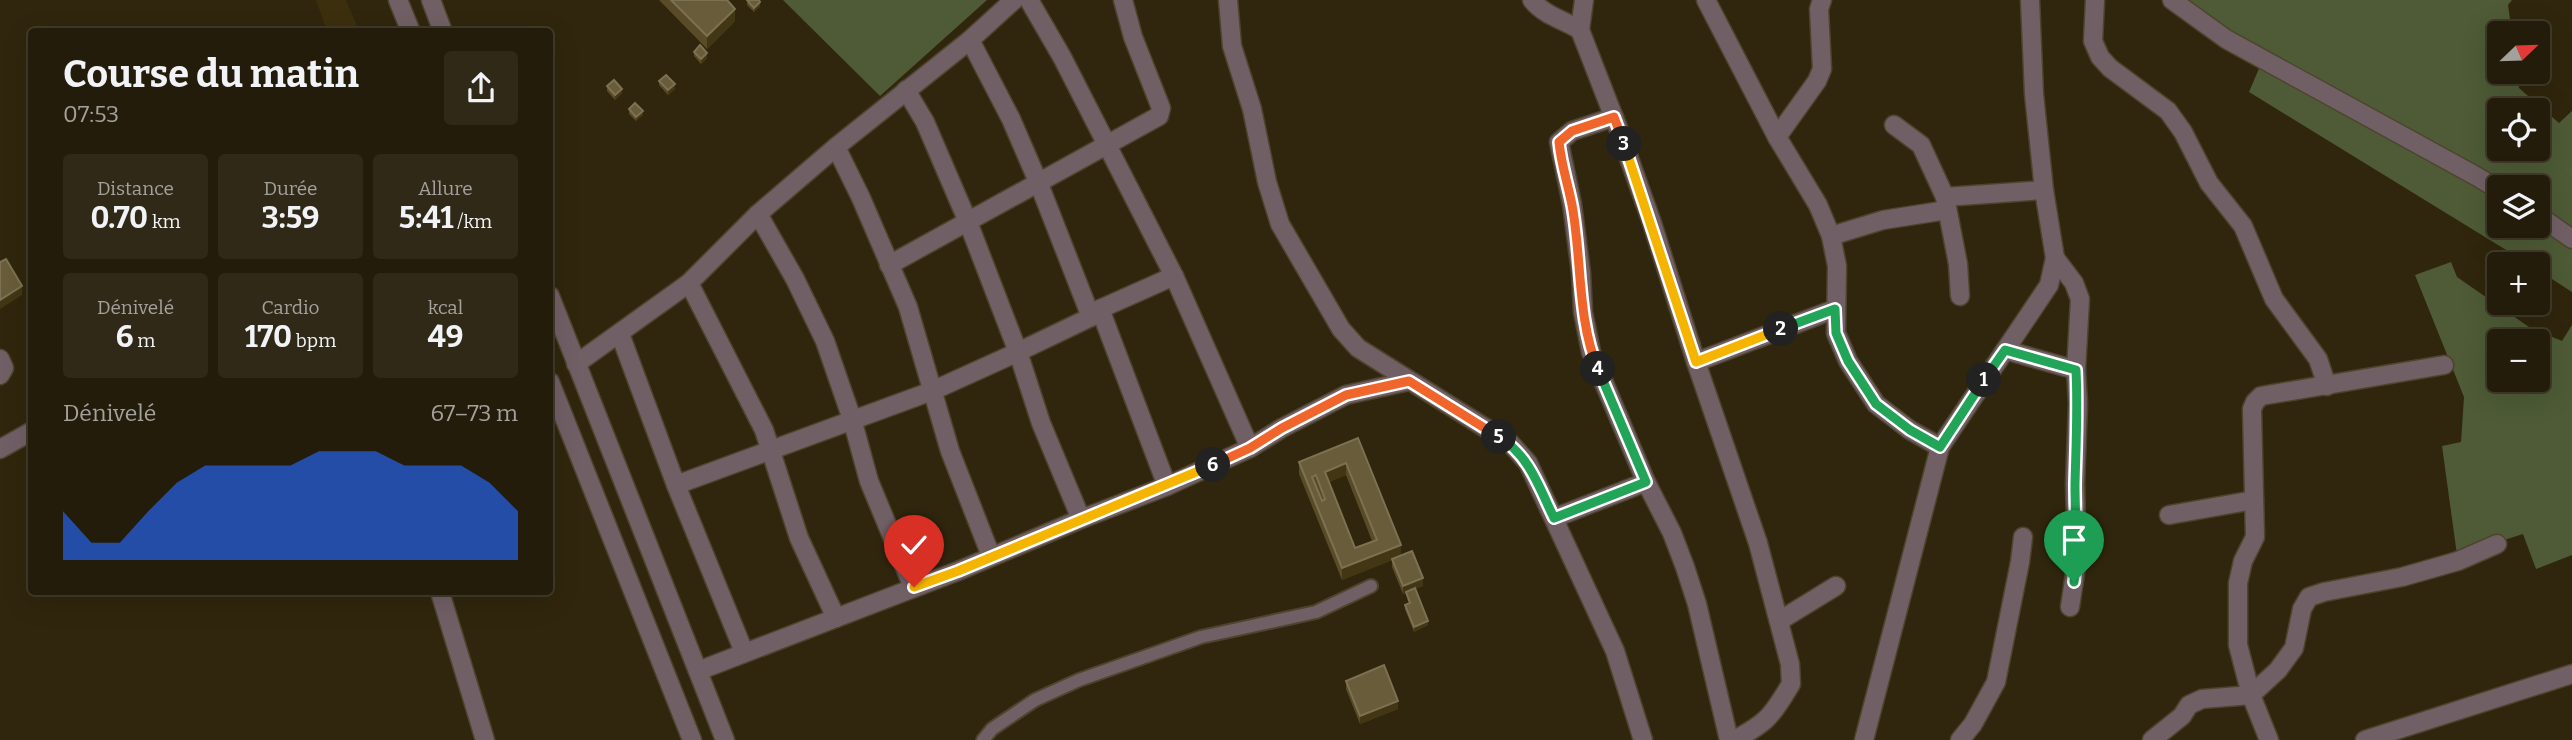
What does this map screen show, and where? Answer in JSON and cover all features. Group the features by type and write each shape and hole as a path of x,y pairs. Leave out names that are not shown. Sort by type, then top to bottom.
{"street":[{"path":"398,0 409,28"},
{"path":"431,0 442,28"},
{"path":"576,364 689,283 758,214 836,147 970,40 1014,0"},
{"path":"1029,0 1062,57 1174,276 1250,448"},
{"path":"889,265 1159,116 1161,110 1133,37 1123,0"},
{"path":"1228,0 1232,46 1252,109 1280,224 1341,329 1358,348 1520,452 1528,463 1615,651 1643,740"},
{"path":"1532,0 1544,13 1563,19 1580,30"},
{"path":"1584,0 1580,30 1652,223 1754,531 1790,664 1791,684 1765,721 1735,740"},
{"path":"1706,0 1777,137 1818,205 1832,236 1837,266 1836,333 1848,361 1876,404 1910,430 1940,447"},
{"path":"1777,137 1817,82 1822,69 1819,9 1822,0"},
{"path":"1864,740 1940,447 2049,285 2055,258 2044,190 2034,94 2030,0"},
{"path":"2095,0 2093,41 2100,57 2110,68 2168,111 2183,132 2209,183 2243,226 2274,299 2318,359 2327,386"},
{"path":"2172,0 2226,39 2487,183"},
{"path":"970,40 1011,119 1167,486"},
{"path":"906,90 925,122 968,222 1018,352 1041,423 1082,519"},
{"path":"1614,117 1564,136 1559,142 1572,204 1583,313 1591,352 1646,482 1672,533 1698,604 1729,740"},
{"path":"1894,125 1921,145 1946,204 1958,264 1959,296"},
{"path":"836,147 908,307 950,451 991,556"},
{"path":"1832,236 1946,204 2044,190"},
{"path":"758,214 795,279 825,341 852,419 869,481 914,587"},
{"path":"2550,223 2572,239"},
{"path":"2055,258 2074,283 2080,299 2076,370 2077,559 2070,607"},
{"path":"677,485 932,390 1018,352 1174,276"},
{"path":"689,283 772,450 781,488 800,538 836,618"},
{"path":"553,304 725,740"},
{"path":"1696,362 1835,309"},
{"path":"620,334 744,652"},
{"path":"2005,350 2076,370"},
{"path":"0,359 4,368 0,375"},
{"path":"2269,740 2251,695 2238,645 2238,583 2243,561 2255,537 2252,409 2255,402 2261,396 2444,365"},
{"path":"698,671 958,571 1167,486 1250,448 1346,395 1409,381"},
{"path":"553,390 692,740"},
{"path":"0,449 28,433"},
{"path":"1554,518 1646,482"},
{"path":"2169,515 2254,500"},
{"path":"1960,740 1973,724 1996,682 2023,537"},
{"path":"2152,740 2182,716 2189,705 2202,699 2251,695 2278,670 2294,648 2302,609 2309,597 2402,578 2458,561 2497,544"},
{"path":"1779,621 1836,586"},
{"path":"441,595 485,740"},
{"path":"2365,740 2572,674"}],"lane":[{"path":"983,740 992,729 1035,700 1079,680 1201,637 1316,612 1371,586"}],"shaded area":[{"path":"316,0 346,0 358,28 326,28"}],"green space":[{"path":"783,0 987,0 880,96"},
{"path":"2172,0 2512,0 2508,5 2510,21 2487,21 2487,84 2518,84 2519,88 2530,98 2487,98 2487,161 2550,161 2550,115 2559,123 2572,111 2572,292 2550,278 2550,252 2509,252 2249,92 2263,59"},
{"path":"2451,262 2457,277 2487,298 2487,315 2512,315 2534,329 2487,329 2487,392 2550,392 2550,336 2562,341 2572,325 2572,555 2536,569 2523,534 2457,555 2442,446 2461,442 2464,397 2415,275"}],"building":[{"path":"671,0 727,0 735,9 707,36"},
{"path":"747,0 759,0 760,2 754,8"},
{"path":"700,45 707,53 701,59 694,52"},
{"path":"666,75 675,84 668,90 659,81"},
{"path":"614,80 622,89 615,95 607,86"},
{"path":"635,103 643,111 636,117 629,109"},
{"path":"6,259 22,286 0,300 0,262"},
{"path":"1358,438 1401,545 1342,568 1299,462","holes":["1346,463 1377,540 1355,548 1325,472","1316,475 1325,499 1322,501 1312,477"]},
{"path":"1412,551 1423,578 1403,586 1392,559"},
{"path":"1415,588 1428,621 1414,627 1405,605 1410,603 1406,592"},
{"path":"1384,665 1398,701 1360,716 1346,681"}],"route":[{"path":"914,587 1167,486 1250,448 1346,395 1409,381 1520,452 1554,518 1646,482 1591,352 1583,313 1572,204 1560,155 1559,142 1564,136 1614,117 1652,223 1696,362 1835,309 1836,333 1848,361 1876,404 1910,430 1940,447 2005,350 2076,370 2077,559 2074,582"}]}
